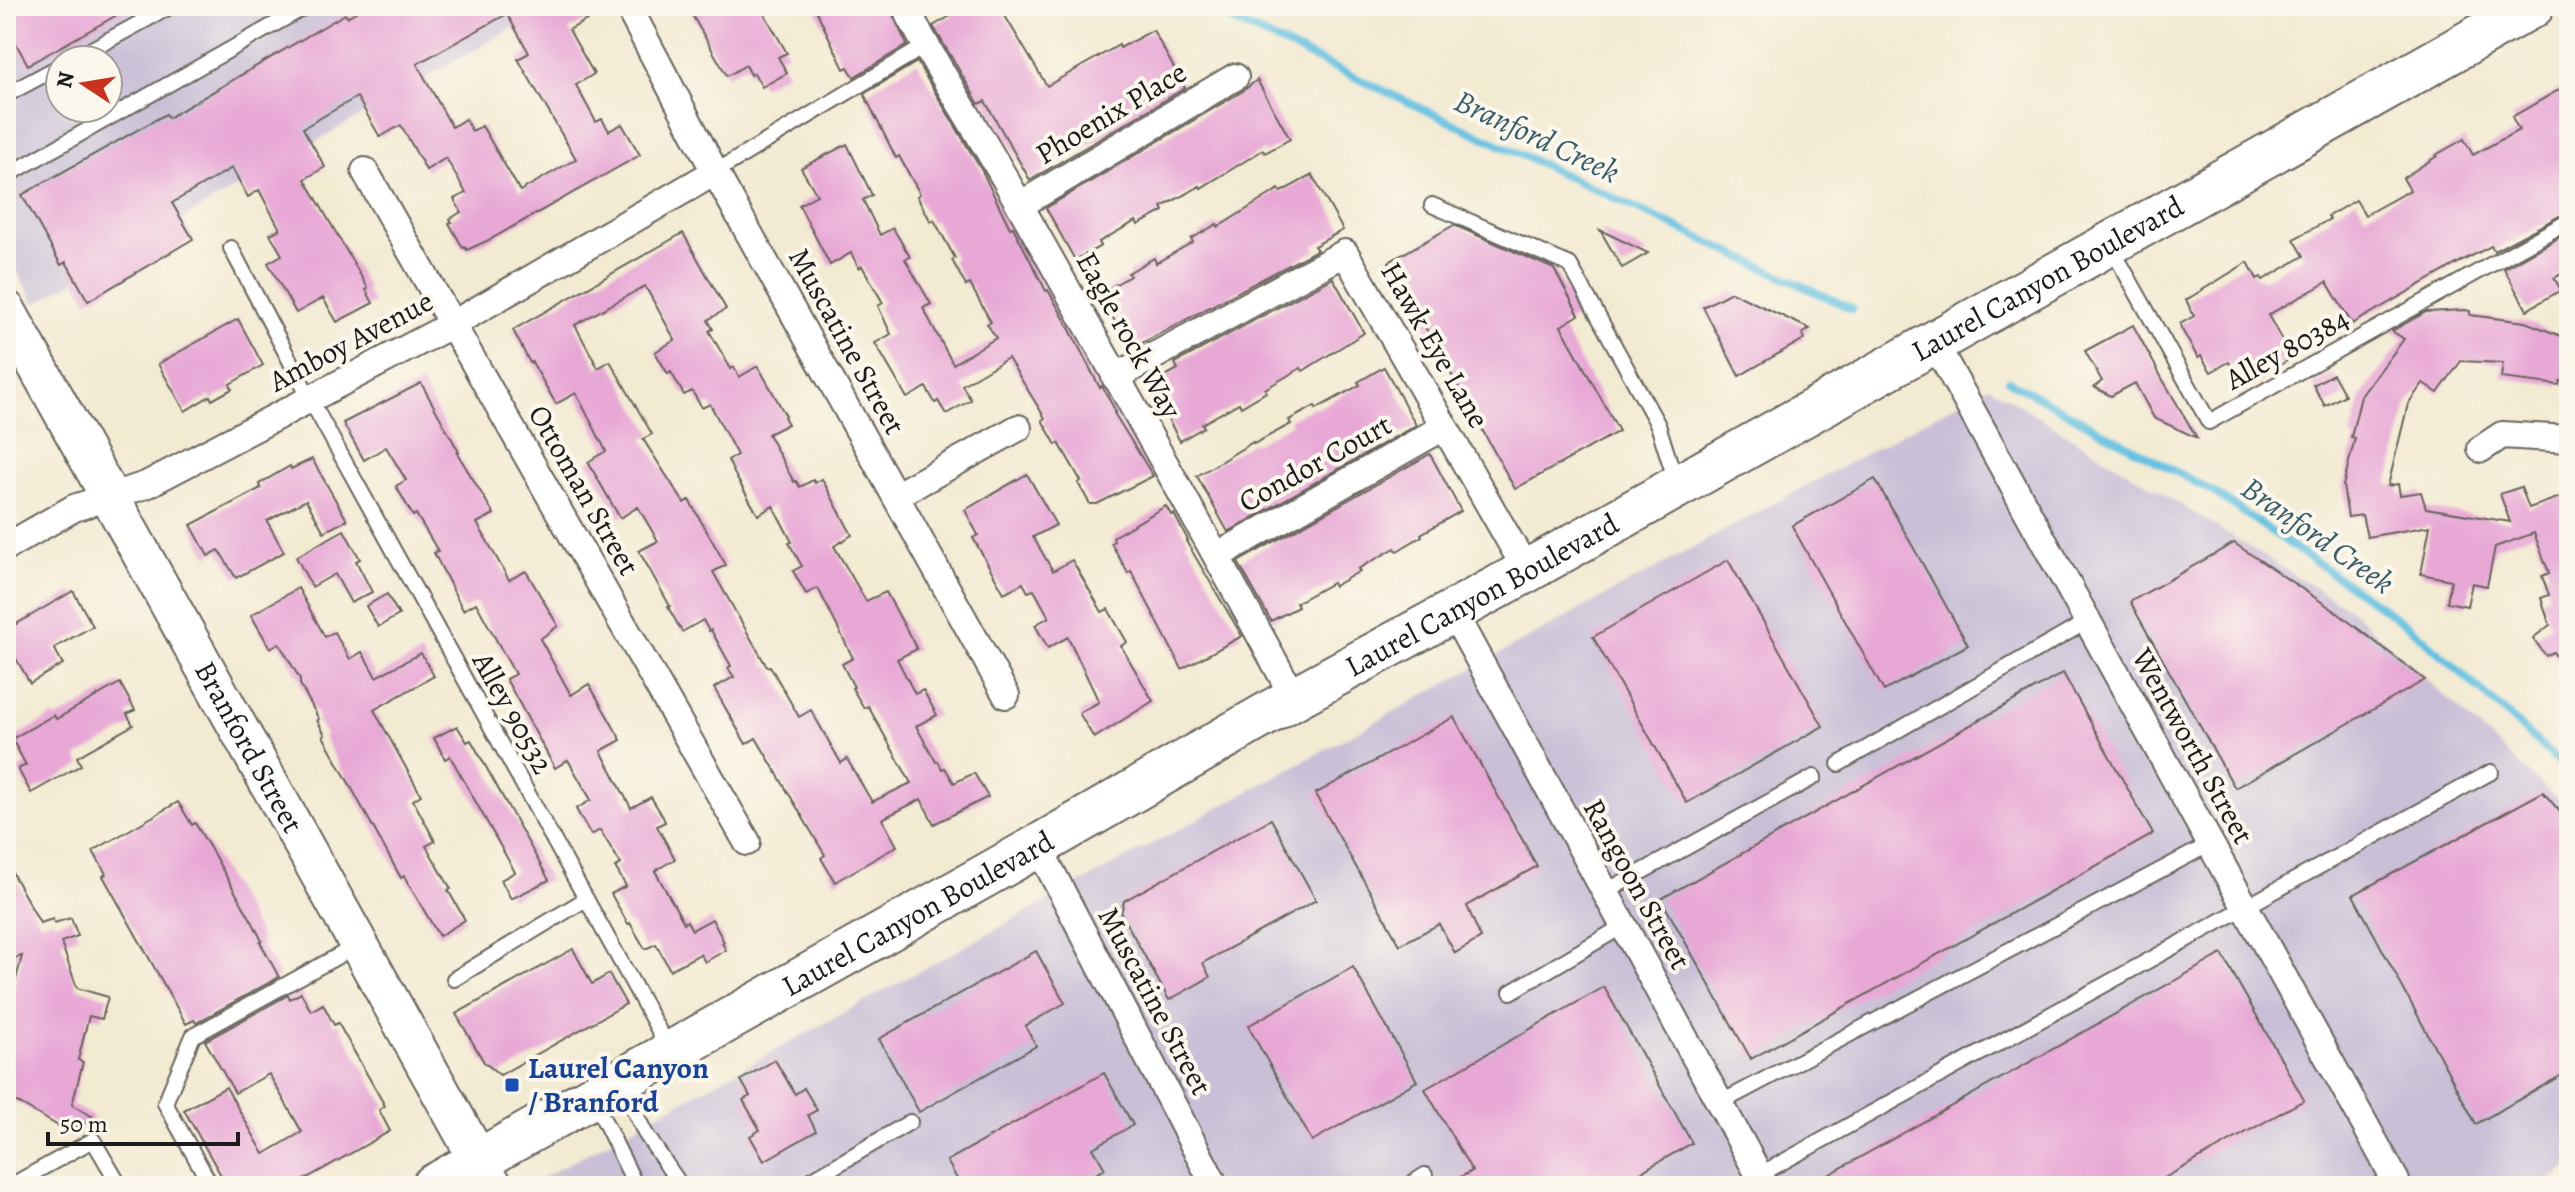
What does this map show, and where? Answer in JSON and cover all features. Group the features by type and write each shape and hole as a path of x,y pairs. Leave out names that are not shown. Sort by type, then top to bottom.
{"main road":[{"name":"Laurel Canyon Boulevard","path":"433,1186 485,1173 606,1089 1294,698 1527,571 2533,6"},
{"name":"Branford Street","path":"6,310 485,1173"}],"street":[{"name":"Eagle rock Way","path":"905,6 925,46 1020,205 1294,698"},
{"name":"Muscatine Street","path":"633,16 715,172 1006,695"},
{"name":"Phoenix Place","path":"1020,205 1235,77"},
{"name":"Ottoman Street","path":"365,171 747,842"},
{"name":"Amboy Avenue","path":"6,547 74,508 146,485 453,324 715,172"},
{"name":"Hawk Eye Lane","path":"1115,377 1345,253 1527,571"},
{"name":"Wentworth Street","path":"1934,342 2246,908 2392,1183"},
{"name":"Condor Court","path":"1217,556 1444,427"},
{"path":"897,495 1018,428"},
{"path":"2481,449 2502,435 2569,439"},
{"name":"Rangoon Street","path":"1453,612 1762,1181"},
{"name":"Muscatine Street","path":"1038,846 1215,1186"}],"lane":[{"path":"101,44 171,6"},
{"path":"6,176 307,6"},
{"path":"715,172 925,46"},
{"path":"6,95 44,75"},
{"path":"1432,205 1570,265 1658,425 1678,486"},
{"name":"Alley 80384","path":"2109,244 2209,422 2569,221"},
{"name":"Alley 90532","path":"231,248 310,399 671,1053"},
{"path":"1839,764 2088,621"},
{"path":"1762,1181 2491,772"},
{"path":"1605,892 1814,777"},
{"path":"1720,1103 2210,844"},
{"path":"454,979 586,899"},
{"path":"1511,992 1623,926"},
{"path":"209,1182 165,1103 193,1036 358,945"},
{"path":"606,1089 629,1183"},
{"path":"606,1089 645,1133 681,1186"},
{"path":"801,1186 910,1122"},
{"path":"10,1186 93,1140 120,1186"},
{"path":"1408,1186 1425,1175"}],"shaded area":[{"path":"6,6 550,6 35,304 6,250"},
{"path":"1989,386 2351,610 2569,810 2569,1167 2544,1186 544,1186 540,1179"}],"building":[{"path":"6,6 133,6 65,44 44,44 44,56 28,65 6,26"},
{"path":"366,6 612,6 569,30 594,74 576,85 596,122 602,119 609,131 622,124 640,155 467,250 449,223 461,212 454,199 466,193 446,158 426,170 401,125 380,137 357,97 303,128 325,167 305,179 368,288 366,290 373,303 337,322 323,298 296,313 268,263 282,255 270,234 280,229 259,190 248,197 232,168 172,203 193,239 88,301 66,262 61,265 22,195 166,114 168,118 345,14 347,17","holes":["507,14 529,53 518,59 576,159 520,191 482,126 472,131 465,119 452,127 417,64"]},
{"path":"687,6 760,6 787,53 778,57 787,73 762,87 746,65 727,76"},
{"path":"814,6 889,6 907,45 854,77 848,67 844,69"},
{"path":"968,6 999,6 1047,86 1119,45 1120,48 1153,30 1185,88 1030,180 985,101 979,104 933,26"},
{"path":"917,62 982,171 1010,228 1013,227 1114,413 1153,476 1097,504 1090,504 1078,483 1081,481 1059,443 1056,445 1042,420 1045,418 1008,358 962,385 971,400 946,414 926,387 907,398 875,343 891,334 878,306 883,303 851,253 830,265 799,205 817,195 801,168 847,144 872,195 863,200 880,235 893,228 910,257 905,259 931,304 923,308 953,364 996,338 987,324 991,322 970,284 966,286 952,260 955,258 934,220 931,222 917,196 920,194 899,156 896,158 864,94"},
{"path":"1257,80 1290,139 1265,153 1263,150 1201,188 1162,207 1164,211 1138,225 1136,221 1075,260 1046,208"},
{"path":"2569,84 2569,211 2494,251 2491,246 2460,262 2352,324 2327,282 2268,315 2292,358 2244,386 2229,362 2211,372 2201,356 2198,358 2180,324 2194,316 2186,300 2248,262 2257,279 2261,277 2263,280 2304,256 2294,239 2330,219 2328,216 2356,200 2365,215 2410,190 2403,178 2436,155 2464,139 2473,155 2519,130 2512,117"},
{"path":"1312,175 1343,230 1314,246 1317,250 1131,349 1099,294 1154,258 1156,263 1193,242 1191,239 1217,224 1218,227 1279,189 1281,192"},
{"path":"1454,225 1554,269 1579,315 1561,326 1619,431 1515,489 1389,262"},
{"path":"1600,230 1648,253 1622,268"},
{"path":"2569,232 2569,270 2554,278 2561,290 2527,310 2504,269"},
{"path":"683,233 726,309 708,320 713,329 709,331 739,377 758,366 786,416 788,424 768,434 794,482 800,487 822,479 852,535 834,546 866,601 886,592 917,649 897,659 915,694 923,690 937,715 916,726 936,762 942,769 945,768 954,783 974,773 988,797 934,824 921,799 882,819 897,846 835,882 821,858 825,855 756,738 746,744 714,688 734,677 711,630 703,620 682,632 639,551 658,541 638,507 620,518 588,462 606,451 576,393 556,404 513,330","holes":["645,286 675,340 655,352 684,395 692,391 702,408 710,404 737,455 728,460 758,515 773,506 802,566 793,571 806,594 818,588 853,658 842,664 852,688 864,708 868,706 911,783 872,802 847,759 841,763 811,710 799,717 770,666 767,667 713,572 726,565 689,500 684,503 643,439 652,434 610,361 598,368 575,325"]},
{"path":"1333,278 1364,333 1303,371 1301,368 1265,389 1266,392 1241,407 1239,403 1202,424 1204,427 1180,441 1149,385 1178,369 1175,363"},
{"path":"1731,292 1810,329 1802,334 1804,339 1739,376 1703,307"},
{"path":"2470,311 2470,315 2525,322 2569,339 2569,383 2560,381 2559,385 2501,378 2503,363 2461,361 2438,393 2423,383 2408,404 2388,486 2398,484 2400,495 2421,492 2426,508 2510,522 2500,494 2521,487 2529,508 2569,494 2569,674 2553,652 2546,656 2533,638 2550,625 2541,598 2549,595 2542,576 2549,573 2534,533 2495,547 2487,586 2472,583 2467,606 2447,602 2451,580 2421,574 2430,526 2367,537 2362,515 2348,517 2343,486 2355,438 2351,437 2361,396 2404,339 2392,331 2426,312"},
{"path":"238,319 263,365 230,384 232,389 212,400 210,396 185,411 158,364"},
{"path":"2133,325 2197,438 2154,418 2135,383 2111,396 2094,387 2102,381 2085,351"},
{"path":"1384,367 1416,425 1228,532 1197,476 1253,442 1291,424 1289,420 1360,385 1358,382"},
{"path":"2333,374 2345,395 2325,406 2313,385"},
{"path":"421,383 457,453 494,514 477,523 509,580 526,571 558,626 540,639 571,695 589,684 621,740 601,751 631,808 651,797 663,817 665,822 657,826 675,859 655,871 684,923 687,921 692,930 712,919 724,942 726,950 705,962 700,954 670,970 656,944 645,949 628,924 611,894 626,886 615,867 621,864 600,830 591,835 576,809 591,800 568,760 555,768 506,679 515,674 476,603 463,610 434,553 438,551 396,486 406,480 386,447 364,460 343,423"},
{"path":"1430,454 1461,511 1397,551 1395,548 1334,586 1332,583 1296,603 1298,607 1271,621 1238,562"},
{"path":"312,459 347,520 324,532 306,500 267,521 284,552 236,578 219,550 208,556 191,525 261,488 259,484 290,466 291,469"},
{"path":"1027,474 1056,525 1033,537 1053,571 1072,560 1102,612 1108,609 1127,642 1121,646 1153,701 1094,738 1079,713 1099,702 1068,637 1048,648 1035,625 1049,617 1034,590 1028,592 1023,583 1004,593 973,538 978,535 965,510"},
{"path":"1875,479 1968,645 1884,691 1792,526"},
{"path":"1166,506 1171,515 1174,514 1186,541 1242,636 1182,669 1131,571 1128,573 1111,543 1113,537"},
{"path":"344,530 360,559 356,561 372,592 351,603 335,574 312,587 296,557"},
{"path":"2234,543 2335,611 2425,680 2235,788 2130,602"},
{"path":"1728,560 1823,726 1687,803 1593,637"},
{"path":"298,588 325,637 334,632 350,659 362,652 376,677 421,653 434,676 374,710 421,795 413,800 435,841 426,846 465,920 439,936 404,876 401,878 323,736 319,719 279,643 270,648 251,615"},
{"path":"73,591 93,626 54,648 63,664 30,683 6,641 6,630"},
{"path":"387,594 399,615 378,627 366,606"},
{"path":"2063,673 2153,834 1751,1059 1661,899"},
{"path":"120,683 135,710 127,714 133,725 77,757 81,765 31,793 18,769 26,765 12,739 54,715 56,719"},
{"path":"1454,717 1537,866 1467,906 1481,938 1455,953 1439,924 1400,945 1315,794"},
{"path":"457,726 467,742 471,740 549,880 511,899 501,880 515,872 450,756 445,759 434,738"},
{"path":"2543,792 2569,822 2569,1071 2476,1124 2353,895"},
{"path":"178,802 210,848 253,923 279,977 196,1023 194,1020 186,1024 103,876 106,874 93,851"},
{"path":"1271,819 1316,900 1203,963 1210,977 1169,1000 1121,913 1124,901"},
{"path":"6,862 40,923 71,918 78,936 61,942 77,988 108,997 102,1019 89,1016 78,1060 83,1062 72,1105 95,1118 69,1132 6,1096 6,1018 22,956 6,961"},
{"path":"573,949 592,984 609,974 626,1004 500,1075 484,1062 456,1014"},
{"path":"1036,951 1065,1003 1025,1026 1036,1046 919,1112 879,1039"},
{"path":"2222,954 2304,1100 2150,1186 1809,1186"},
{"path":"1353,967 1417,1081 1312,1141 1248,1026"},
{"path":"1604,987 1692,1143 1616,1186 1444,1186 1472,1171 1425,1089"},
{"path":"301,993 311,1011 323,1004 334,1025 338,1023 385,1106 379,1110 390,1131 293,1186 227,1186 184,1110 226,1087 264,1154 302,1132 269,1074 235,1093 205,1041 288,995 290,999"},
{"path":"775,1060 795,1094 804,1088 817,1110 808,1115 816,1131 764,1161 750,1136 760,1130 743,1100 750,1096 741,1080"},
{"path":"1104,1073 1133,1125 1093,1148 1105,1169 1074,1186 961,1186 947,1161"}],"waterway":[{"name":"Branford Creek","path":"1202,6 1852,309"},
{"name":"Branford Creek","path":"2009,381 2215,493 2413,629 2569,771"}],"place":[{"name":"Laurel Canyon / Branford","path":"512,1085"}]}
